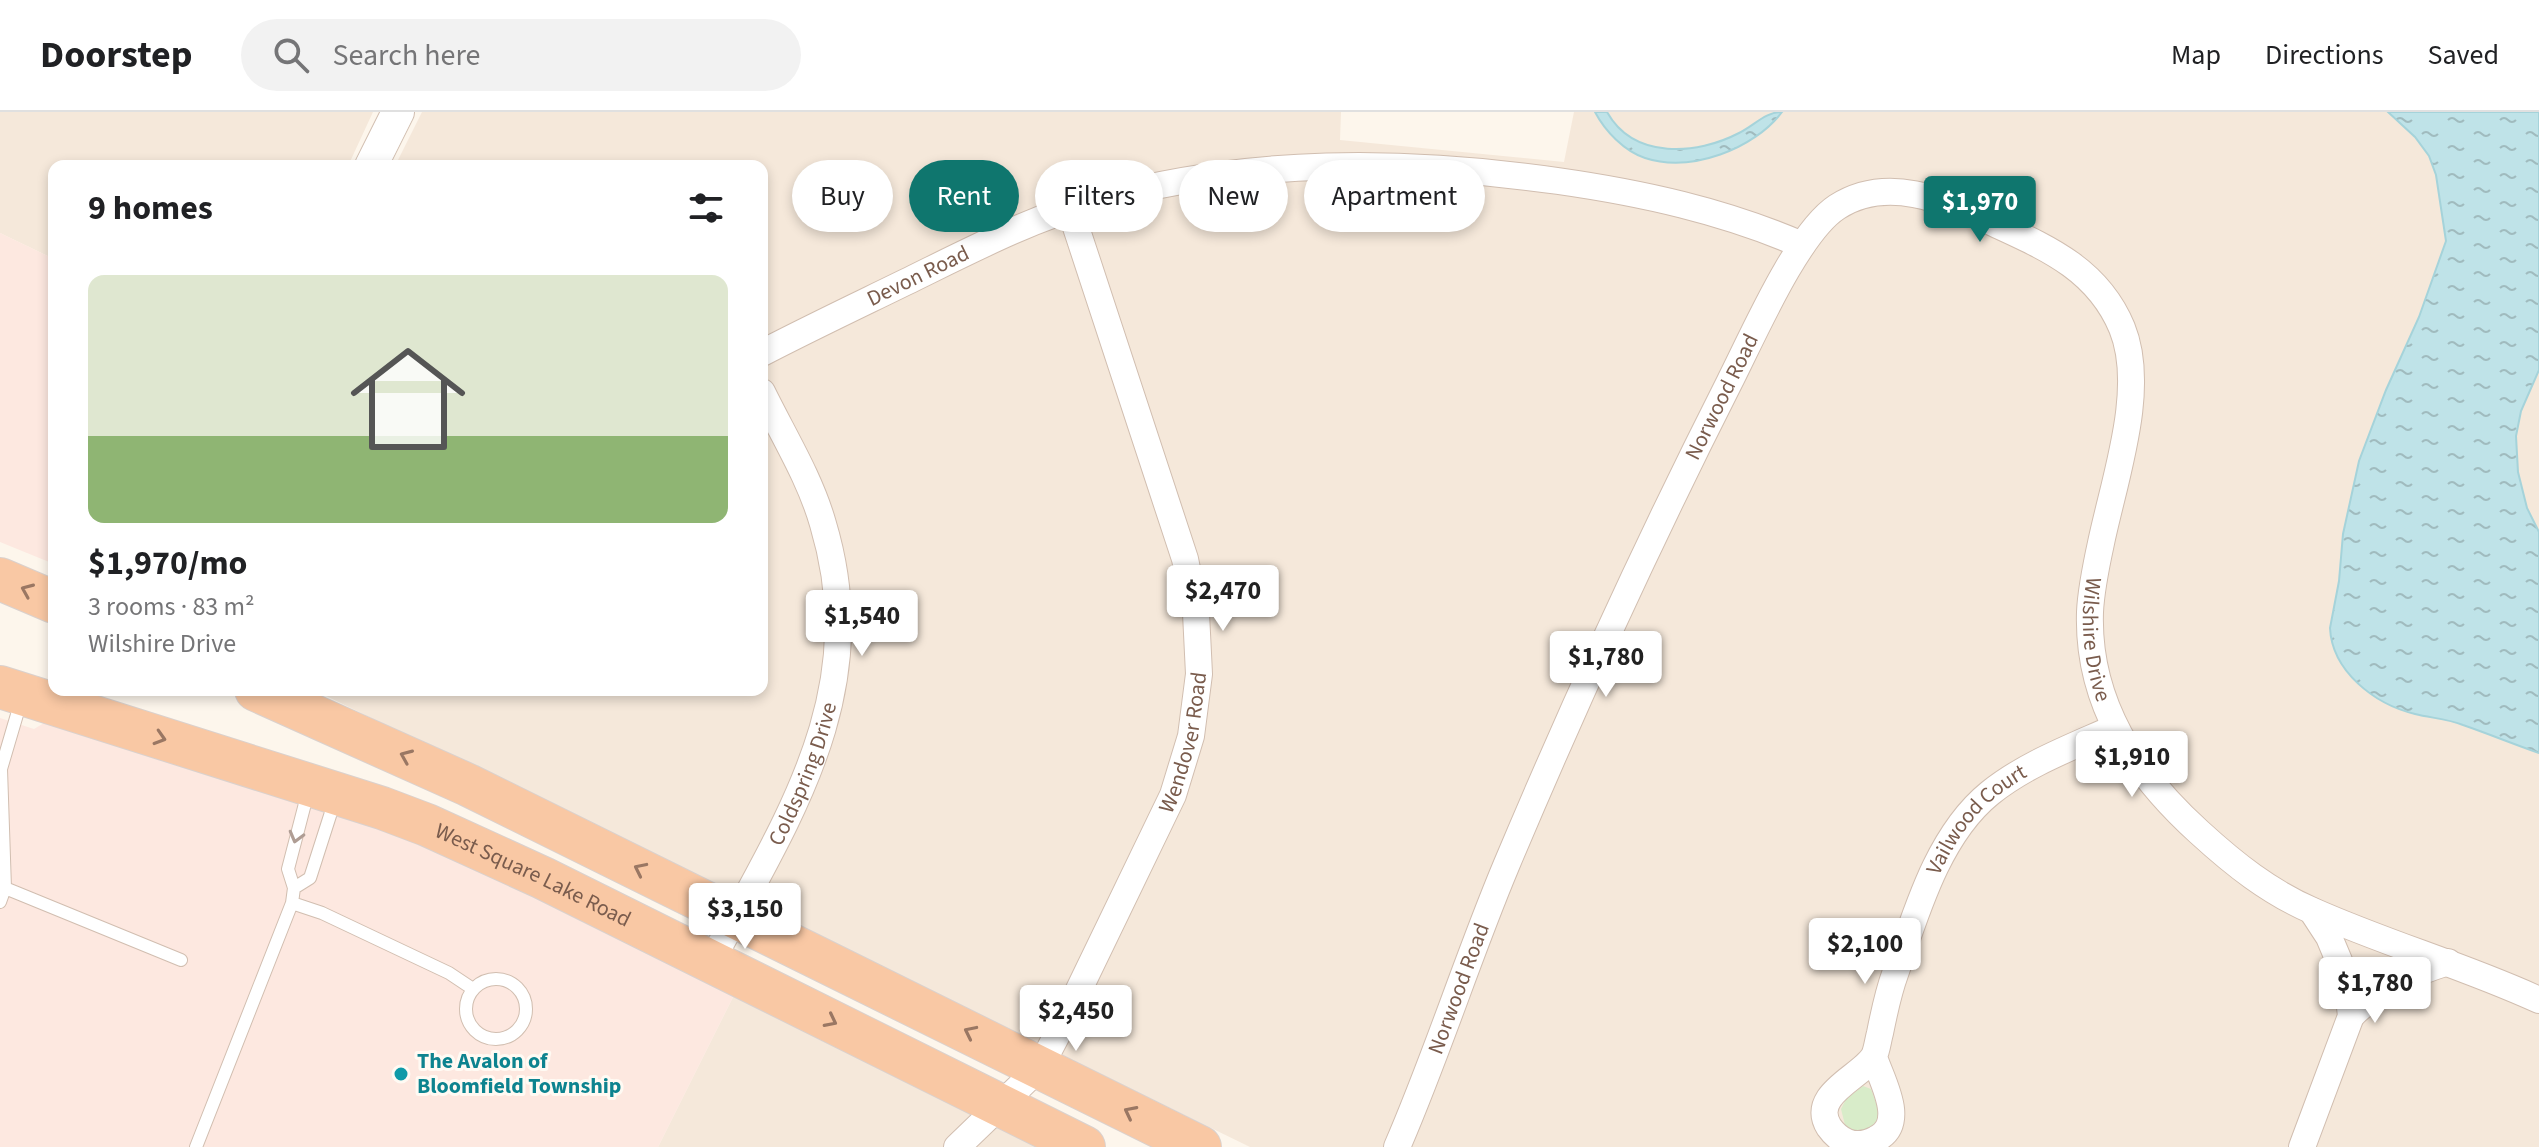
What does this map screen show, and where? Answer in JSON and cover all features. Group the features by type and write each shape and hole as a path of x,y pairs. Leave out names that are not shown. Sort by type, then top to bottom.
{"highway":[{"path":"0,579 48,599"},
{"name":"West Square Lake Road","path":"11,690 416,821 486,851 1084,1147"},
{"path":"85,714 104,707 118,696"},
{"path":"270,696 457,779 1200,1147"}],"street":[{"path":"374,160 398,112"},
{"name":"Devon Road","path":"1163,185 1257,169 1303,166 1469,170 1582,185 1672,202 1748,223 1802,245"},
{"name":"Wilshire Drive","path":"1802,245 1831,210 1873,192 1893,192 1929,196 1961,208 2050,249 2086,274 2111,307 2127,342 2131,373 2131,395 2091,591 2090,625 2099,680 2114,728 2149,781 2246,874 2312,911 2539,1000"},
{"name":"Devon Road","path":"768,350 970,250 1035,223"},
{"name":"Wendover Road","path":"957,1147 1040,1067 1173,795 1191,736 1199,674 1196,613 1185,559 1078,232"},
{"name":"Norwood Road","path":"1397,1147 1504,872 1584,685 1677,488 1802,245"},
{"name":"Coldspring Drive","path":"711,962 809,771 827,719 838,646 835,582 823,522 768,404"},
{"name":"Vailwood Court","path":"1874,1057 1892,981 1911,929 1944,852 1964,820 1990,793 2023,770 2114,728"},
{"path":"2312,911 2329,937 2347,980 2351,1016"},
{"path":"2302,1147 2351,1016 2387,986 2448,962"}],"lane":[{"path":"0,902 5,888 1,769 11,690"},
{"path":"196,1147 292,903 294,888 288,869 323,789"},
{"path":"294,888 310,878 323,789"},
{"path":"5,888 181,960"},
{"path":"292,903 322,913 435,967 473,989"},
{"path":"499,979 516,986 525,1003 523,1021 518,1029 500,1038 481,1034 468,1018 466,1008 473,989 480,983 499,979"}],"shaded area":[{"path":"0,112 373,112 351,160 48,160 48,256 0,233"},
{"path":"422,112 1341,112 1340,140 1564,162 1574,112 2539,112 2539,1147 1250,1147 326,696 768,696 768,160 398,160"},
{"path":"0,233 48,256 48,562 0,542"},
{"path":"0,718 34,729 44,723 364,822 498,878 734,995 658,1147 0,1147"},
{"path":"734,995 1043,1147 658,1147"}],"green space":[{"path":"1863,1086 1871,1089 1880,1114 1870,1128 1856,1131 1845,1125 1841,1109 1846,1099"}],"water":[{"path":"1595,112 1607,112 1619,128 1633,139 1650,146 1686,149 1722,140 1765,117 1782,112 1755,137 1738,147 1701,160 1663,162 1630,151 1610,133"},
{"path":"2388,112 2539,112 2539,370 2521,411 2516,436 2518,472 2527,508 2539,532 2539,753 2457,723 2415,714 2385,702 2371,694 2347,671 2333,644 2330,628 2339,581 2343,534 2359,461 2419,317 2446,241 2436,175 2429,156 2415,137"}],"place":[{"name":"The Avalon of Bloomfield Township","path":"401,1074"}]}
